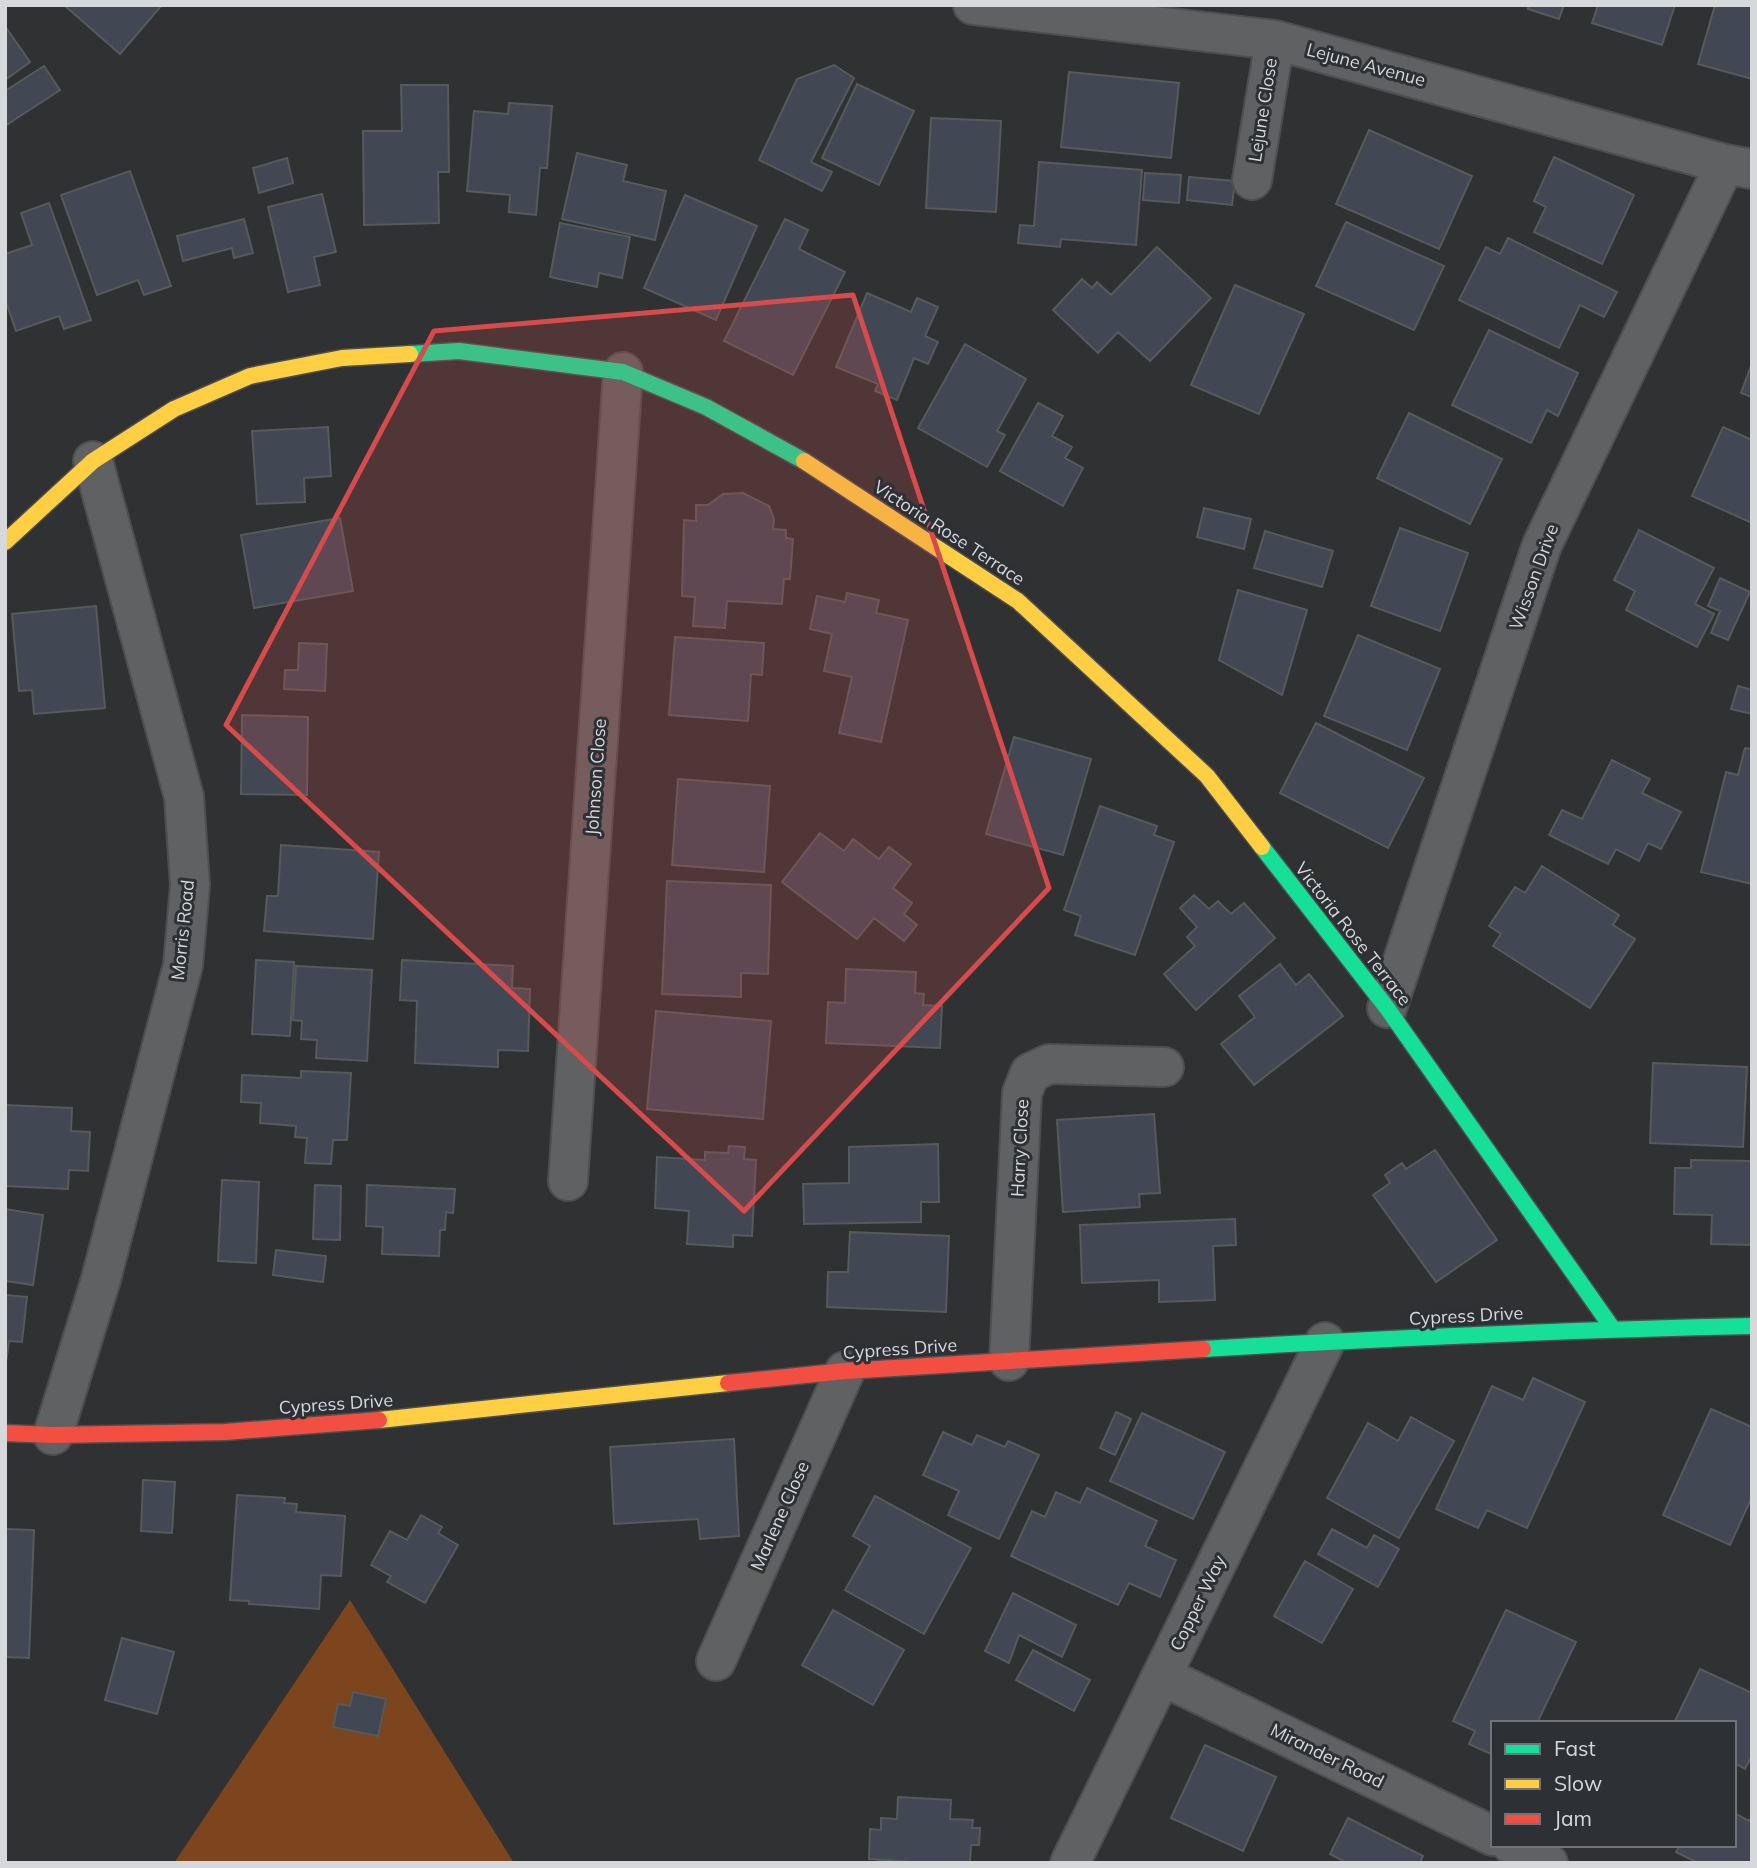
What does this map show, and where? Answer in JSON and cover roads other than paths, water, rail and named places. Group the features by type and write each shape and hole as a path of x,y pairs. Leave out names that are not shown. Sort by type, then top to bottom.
{"street":[{"name":"Lejune Avenue","path":"973,5 1275,40 1739,167"},
{"name":"Lejune Close","path":"1252,180 1275,40"},
{"name":"Wisson Drive","path":"1387,1008 1542,545 1739,167"},
{"name":"Victoria Rose Terrace","path":"5,542 93,461 174,409 250,376 342,358 459,351 623,372 706,407 798,457 1018,600 1207,776 1387,1008 1613,1329"},
{"name":"Johnson Close","path":"568,1181 623,372"},
{"name":"Morris Road","path":"53,1436 101,1279 184,965 190,884 184,797 93,461"},
{"name":"Harry Close","path":"1009,1361 1021,1093 1030,1073 1049,1064 1164,1066"},
{"name":"Cypress Drive","path":"5,1433 53,1436 225,1432 382,1420 845,1371 1325,1342 1613,1329 1752,1326"},
{"name":"Copper Way","path":"1070,1863 1325,1342"},
{"name":"Marlene Close","path":"716,1661 845,1371"},
{"name":"Mirander Road","path":"1162,1676 1491,1835"},
{"path":"1516,1847 1548,1863"}]}
